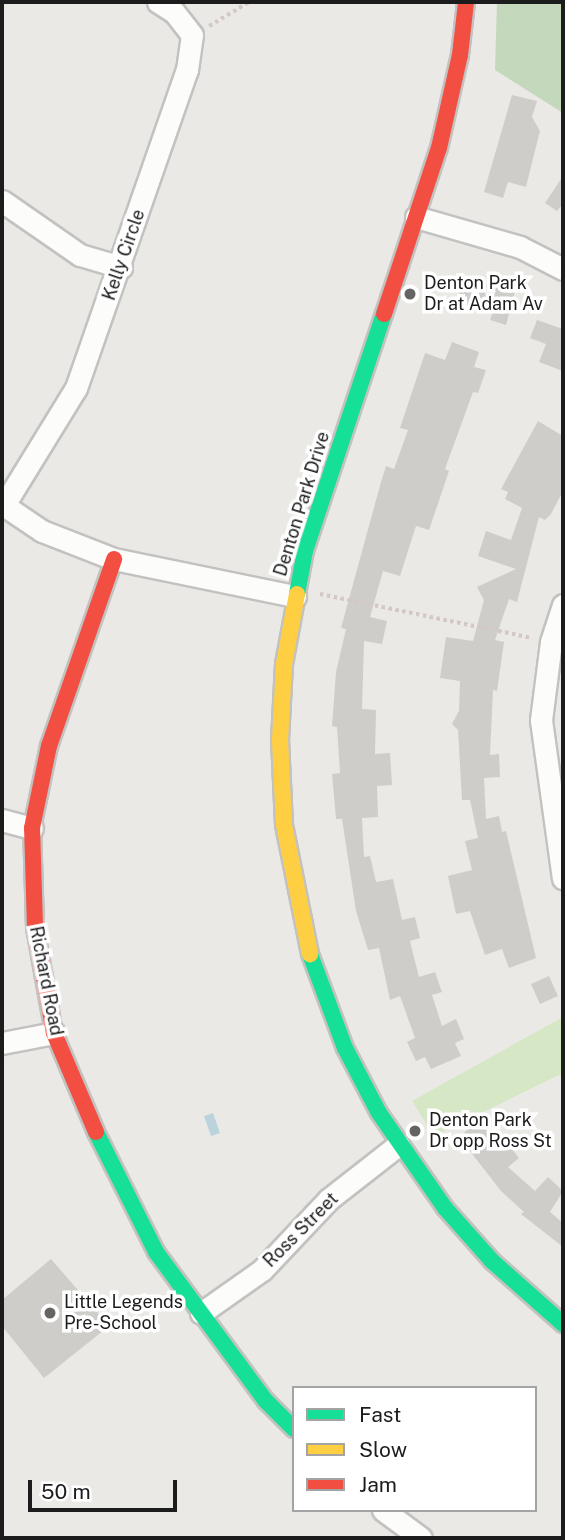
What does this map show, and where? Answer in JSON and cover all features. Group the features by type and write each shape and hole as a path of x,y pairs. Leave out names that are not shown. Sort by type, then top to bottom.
{"main road":[{"name":"Denton Park Drive","path":"466,2 446,124 320,502 296,592 284,664 280,740 284,825 293,884 310,954 336,1025 398,1144 445,1208 492,1261 563,1324"},
{"name":"Richard Road","path":"114,559 50,746 32,828 35,927 54,1033 107,1159 156,1252 266,1401 292,1427"}],"street":[{"path":"158,2 174,12 192,35"},
{"name":"Kelly Circle","path":"192,35 187,70 121,267 76,388 3,505 42,531 114,559 296,592"},
{"path":"2,201 80,255 121,267"},
{"path":"416,217 520,247 563,269"},
{"path":"563,605 551,642 541,720 556,805 563,878"},
{"path":"2,820 32,828"},
{"path":"2,1043 54,1033"},
{"name":"Ross Street","path":"201,1313 262,1270 329,1199 398,1144"},
{"path":"386,1512 421,1538"}],"path":[{"path":"192,35 249,2"},
{"path":"296,592 551,642"}],"green space":[{"path":"497,2 563,2 563,113 495,70"},
{"path":"563,1017 563,1073 434,1136 412,1101"}],"water":[{"path":"213,1113 220,1133 211,1136 204,1116"}],"building":[{"path":"512,95 537,101 532,117 540,131 526,187 508,182 503,198 484,192"},
{"path":"563,176 563,204 557,211 545,203"},
{"path":"464,278 515,292 506,325 490,320 493,312 457,302"},
{"path":"537,320 563,329 563,371 539,362 546,344 530,338"},
{"path":"452,342 479,352 474,367 486,370 478,393 473,392 445,469 449,471 429,530 416,526 400,576 383,571 370,617 387,621 382,644 364,641 362,709 376,710 375,754 390,753 392,785 377,786 378,817 362,818 364,857 370,856 376,882 393,879 402,920 415,917 420,938 410,941 419,977 435,972 442,992 432,995 442,1026 456,1019 464,1039 455,1043 461,1056 431,1069 425,1057 416,1061 407,1042 415,1038 400,996 390,1000 379,948 368,950 356,911 342,819 336,819 332,774 340,773 337,727 332,726 336,672 346,629 341,628 386,466 394,469 408,430 400,428 425,353 445,360"},
{"path":"538,421 563,436 563,491 551,514 545,520 539,517 517,602 509,599 495,640 504,642 497,691 493,690 490,755 499,754 500,777 484,778 486,819 499,816 502,832 506,831 536,958 509,968 502,949 485,955 470,911 456,914 448,876 472,870 465,841 478,838 470,800 462,800 458,730 452,724 459,711 460,681 440,678 446,637 473,641 484,600 477,587 516,569 478,556 486,531 511,540 522,508 505,499 508,492 501,489"},
{"path":"549,976 558,996 540,1004 531,984"},
{"path":"479,1120 502,1150 509,1145 519,1158 508,1167 535,1191 548,1177 563,1191 550,1212 563,1223 563,1247 521,1214 524,1212 501,1191 459,1137"},
{"name":"Little Legends Pre-School","path":"51,1259 109,1326 44,1378 2,1326 2,1300"}],"traffic: fast":[{"path":"297,594 305,551 384,314"},
{"path":"310,954 345,1048 379,1113 445,1208 492,1261 563,1324"},
{"path":"96,1132 156,1252 266,1401 292,1427"}],"traffic: slow":[{"path":"297,594 284,664 280,740 284,825 310,954"}],"traffic: jam":[{"path":"384,314 439,148 460,55 466,2"},
{"path":"96,1132 54,1033 35,927 32,828 49,746 114,559"}],"place":[{"name":"Denton Park Dr at Adam Av","path":"410,294"},
{"name":"Denton Park Dr opp Ross St","path":"415,1131"},
{"name":"Little Legends Pre-School","path":"50,1313"}]}
